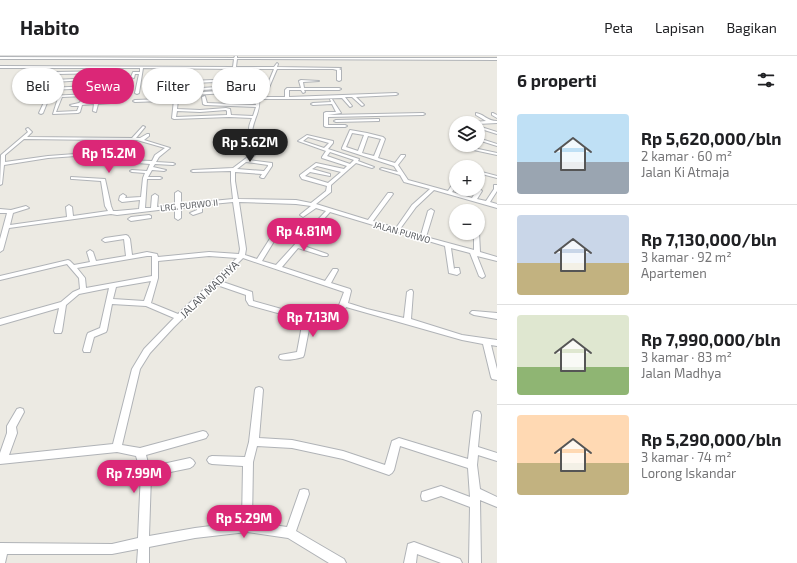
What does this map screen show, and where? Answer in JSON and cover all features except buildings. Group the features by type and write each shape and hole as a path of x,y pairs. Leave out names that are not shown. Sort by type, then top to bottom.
{"street":[{"path":"444,56 447,59"},
{"path":"0,58 35,57 57,59 120,57 125,59 135,57 181,59 299,59 307,57 328,60 329,63 327,65 338,70 339,80"},
{"path":"198,60 235,58"},
{"path":"234,67 235,58"},
{"path":"270,82 277,67 279,58"},
{"path":"316,58 496,58"},
{"path":"316,58 316,68"},
{"path":"119,67 125,59"},
{"path":"298,68 299,59"},
{"path":"122,63 153,63"},
{"path":"0,67 72,69"},
{"path":"137,93 142,67"},
{"path":"102,68 340,68"},
{"path":"64,73 72,72"},
{"path":"67,80 69,73"},
{"path":"134,73 141,73"},
{"path":"209,76 212,79"},
{"path":"67,80 72,84"},
{"path":"303,99 301,81 317,81"},
{"path":"320,98 318,85 337,85"},
{"path":"287,98 287,90 339,89"},
{"path":"270,98 303,99 396,94"},
{"path":"204,97 205,104 216,103 258,106 250,131 255,153 233,170"},
{"path":"343,97 350,106"},
{"path":"354,97 362,105"},
{"path":"329,98 339,113"},
{"path":"135,101 142,101"},
{"path":"313,104 333,103"},
{"path":"41,113 44,104"},
{"path":"57,104 54,113 70,113 79,112 81,104 72,105 70,113"},
{"path":"95,111 97,104"},
{"path":"176,104 175,118 229,116 255,117"},
{"path":"175,110 200,111 226,109 229,110 229,116"},
{"path":"345,126 326,126 326,113 424,115"},
{"path":"326,116 374,113"},
{"path":"326,121 379,122 374,113"},
{"path":"477,114 490,122"},
{"path":"493,114 497,117"},
{"path":"485,122 497,122"},
{"path":"133,139 142,127"},
{"path":"0,183 0,164 4,154 31,131 28,129"},
{"path":"485,129 497,133"},
{"path":"376,158 383,139 352,130 344,147 396,165 407,181 449,193"},
{"path":"360,153 368,134"},
{"path":"140,140 148,135"},
{"path":"351,166 324,157 324,155 327,150 332,142 308,136 300,141 327,150 356,158 356,162 372,167"},
{"name":"LRG. PURWO II","path":"24,138 133,139 168,148 157,156 145,178 142,210"},
{"path":"0,164 48,157 90,154 106,139"},
{"path":"485,142 497,145"},
{"path":"485,150 497,154"},
{"path":"396,165 403,156"},
{"path":"124,161 164,170"},
{"path":"193,170 233,170 264,175 270,166 270,164 245,161"},
{"path":"303,215 329,191 329,185 356,162"},
{"path":"132,171 173,164"},
{"path":"329,185 303,178 302,176 317,164 345,171"},
{"path":"382,169 402,174"},
{"name":"JALAN MADHYA","path":"117,448 138,366 147,351 179,317 242,256 243,249 233,170"},
{"path":"309,170 328,175"},
{"path":"485,174 497,177"},
{"path":"73,178 103,180 108,206 111,212"},
{"path":"145,178 160,178"},
{"path":"487,203 496,189 496,186"},
{"path":"396,230 414,206 434,189"},
{"path":"178,193 178,218"},
{"path":"368,222 390,194"},
{"path":"123,196 122,200 144,198"},
{"path":"131,220 149,219 155,196"},
{"path":"462,196 497,206"},
{"name":"LRG. PURWO II","path":"7,227 111,212 117,213 236,200"},
{"name":"JALAN PURWO","path":"236,200 296,202 313,205 475,254 497,259"},
{"path":"193,213 200,211 200,204"},
{"path":"69,207 70,217"},
{"path":"0,211 10,212 26,208"},
{"path":"278,267 329,210"},
{"path":"423,238 431,211"},
{"path":"0,250 10,212"},
{"path":"285,222 313,228"},
{"path":"105,240 126,237 129,257"},
{"path":"258,262 272,238"},
{"path":"476,240 475,254 482,276"},
{"path":"297,246 325,255"},
{"path":"448,246 452,272 457,273 457,269"},
{"path":"90,252 94,264"},
{"path":"74,267 129,257 151,254 155,255 155,278 147,304"},
{"path":"155,259 209,254 242,256 349,292 340,313"},
{"path":"0,278 66,262 74,267 82,278 83,291"},
{"path":"327,284 335,270"},
{"path":"0,322 63,304 73,295 83,291 155,278"},
{"path":"216,282 250,294 249,300 251,302 307,319 300,355 283,357"},
{"path":"87,350 91,335 103,330 112,285"},
{"path":"407,321 410,292"},
{"path":"109,301 147,304 179,317"},
{"path":"58,331 63,304"},
{"path":"344,304 407,321 457,337 497,343"},
{"path":"474,313 497,316"},
{"path":"486,342 495,378"},
{"path":"247,527 248,462 254,442 259,390"},
{"path":"20,412 11,426 12,433 1,460 117,448 140,452 203,435"},
{"path":"477,415 472,465 475,492 477,562"},
{"path":"254,442 292,444 343,456 387,470 389,470 395,444 399,442 472,465"},
{"path":"474,450 497,457"},
{"path":"140,452 146,472 143,563"},
{"path":"212,460 248,462"},
{"path":"146,472 190,463"},
{"path":"426,496 441,491 475,504"},
{"path":"475,492 497,502"},
{"path":"290,533 304,494"},
{"path":"0,561 2,548 112,549 195,533 247,527 290,533 340,563"},
{"path":"410,563 412,548 414,547 456,563"}]}
